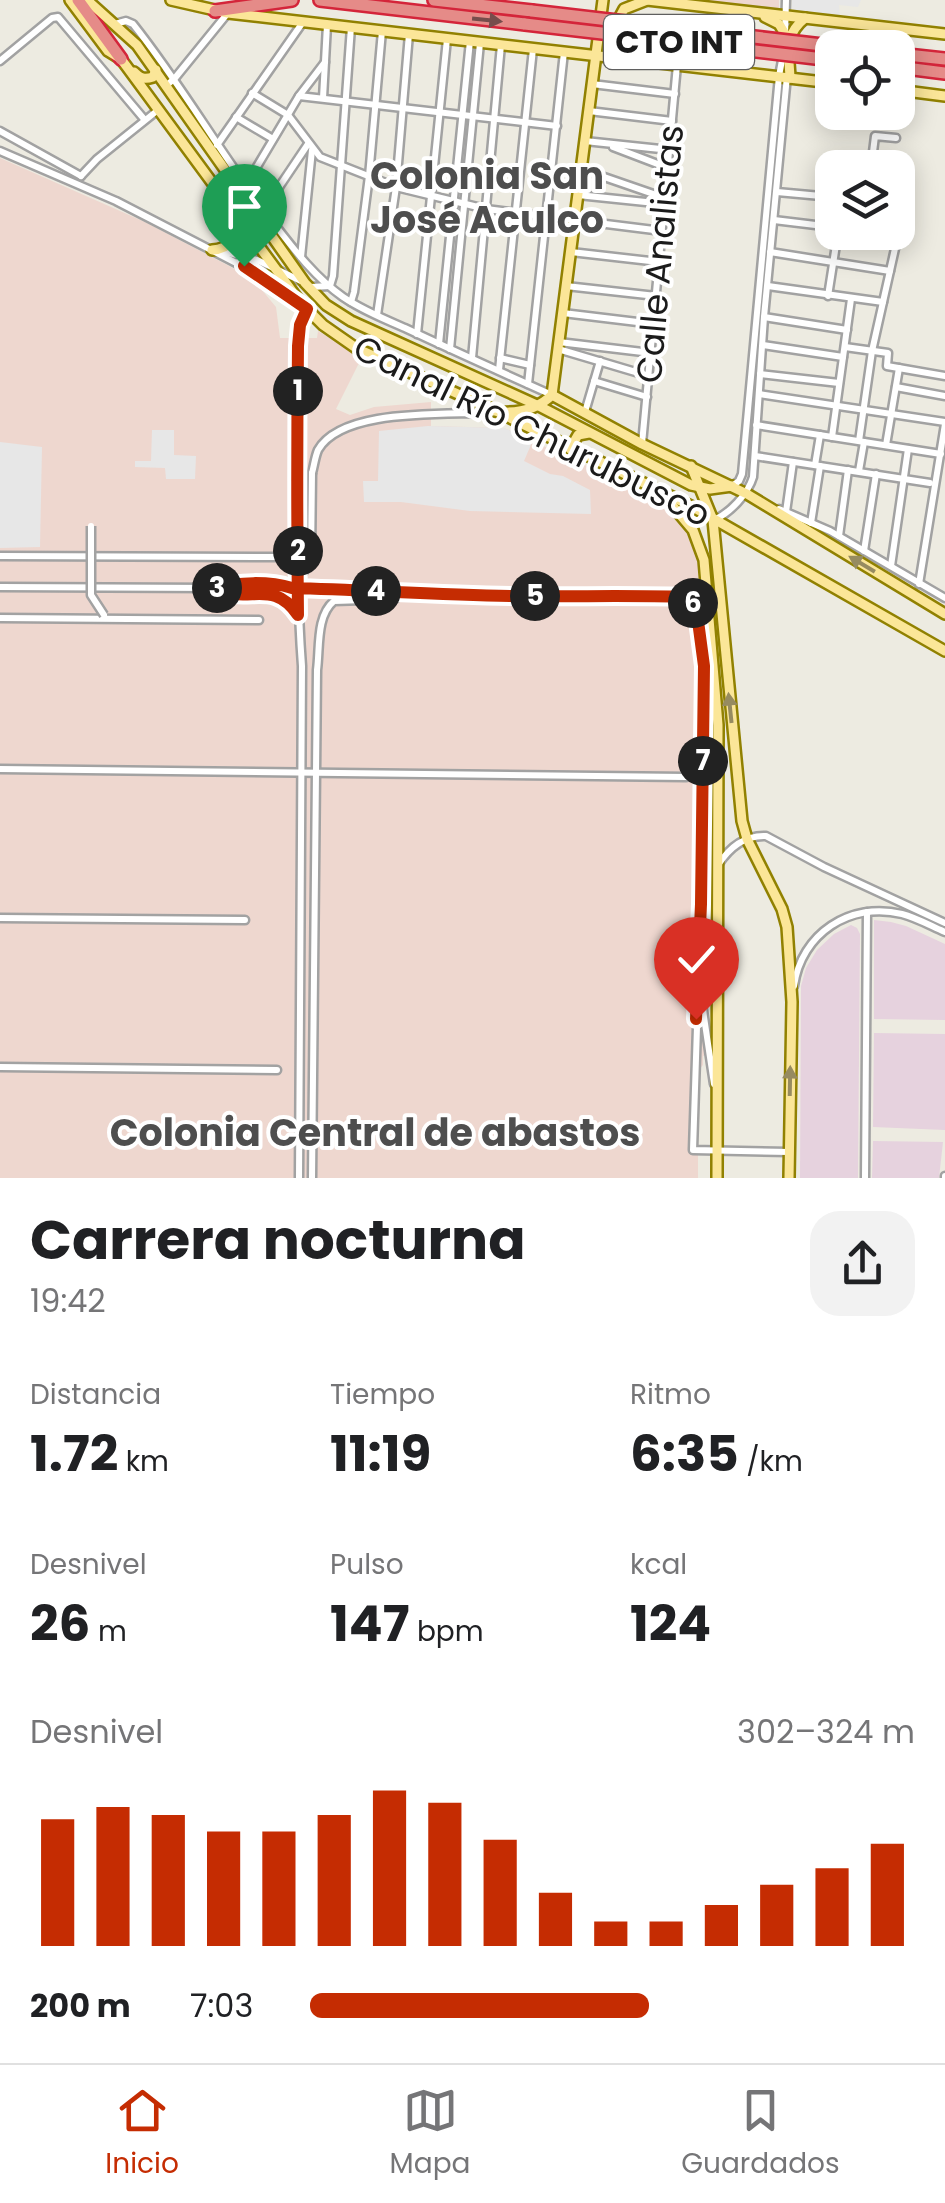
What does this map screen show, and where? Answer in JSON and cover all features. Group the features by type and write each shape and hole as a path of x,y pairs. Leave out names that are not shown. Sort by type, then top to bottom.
{"highway":[{"path":"78,0 124,64"},
{"path":"221,12 292,0"},
{"name":"CTO INT","path":"320,0 815,51"},
{"name":"CTO INT","path":"434,0 815,51"},
{"path":"915,56 945,59"},
{"path":"915,70 945,73"}],"main road":[{"name":"Canal Río Churubusco","path":"70,0 115,24 171,82 307,285 326,305 538,406 686,483 702,488 732,486"},
{"name":"CTO INT","path":"171,0 221,12 815,81"},
{"path":"498,412 520,412 538,406 552,395 603,0"},
{"name":"CTO INT","path":"647,0 945,34"},
{"path":"641,61 619,42 616,24 626,8 647,0"},
{"path":"753,12 773,20 785,39"},
{"path":"785,77 789,37 805,18"},
{"name":"Canal Río Churubusco","path":"124,64 274,267 307,309 335,334 368,354 660,491 945,650"},
{"path":"124,64 143,79 153,77 156,70"},
{"path":"155,107 158,89 171,82"},
{"path":"915,92 945,96"},
{"path":"213,250 234,240 236,216"},
{"path":"307,309 326,305"},
{"name":"Canal Río Churubusco","path":"552,395 642,444 745,492 945,614"},
{"path":"570,449 578,434 592,433"},
{"path":"690,466 713,520 742,820 787,928 792,1002 788,1178"},
{"path":"660,491 692,530 704,560 718,725 716,1178"}],"street":[{"path":"713,520 723,516 752,481 785,77 786,0"},
{"path":"69,28 86,10"},
{"path":"171,82 221,12"},
{"path":"0,61 58,17 144,119"},
{"path":"217,145 303,22"},
{"name":"Canal Río Churubusco","path":"115,24 133,24 264,210 301,258 330,286 377,315 552,395"},
{"path":"322,99 327,24"},
{"path":"213,250 274,267 307,285 330,286 351,28"},
{"path":"351,302 369,176 382,31"},
{"path":"377,315 396,186 408,34"},
{"path":"418,334 447,39"},
{"path":"439,344 462,116 475,42"},
{"path":"450,349 474,117 475,42"},
{"path":"472,358 501,45"},
{"path":"499,370 533,49"},
{"path":"528,384 564,52"},
{"path":"246,185 299,96 325,62"},
{"name":"Calle Analistas","path":"642,444 677,65"},
{"path":"732,486 742,474 785,77"},
{"path":"592,84 675,94"},
{"path":"252,94 288,115 320,157 396,186 514,213 662,230"},
{"path":"299,96 557,126"},
{"path":"81,176 155,107"},
{"path":"588,112 672,121"},
{"path":"236,116 273,140"},
{"path":"0,130 81,176"},
{"path":"874,150 876,136 896,138"},
{"path":"585,140 670,150"},
{"path":"606,144 668,168"},
{"path":"264,210 310,147"},
{"path":"301,258 310,147"},
{"path":"0,152 116,201 213,250 307,309 300,325 298,346 298,615 302,666 299,1178"},
{"path":"581,169 665,201"},
{"path":"80,187 81,176"},
{"path":"776,192 815,195"},
{"path":"578,195 665,201"},
{"path":"774,220 815,225"},
{"path":"828,296 834,250"},
{"path":"859,472 872,350 895,250"},
{"path":"570,252 659,262"},
{"path":"770,252 890,271"},
{"path":"566,286 656,296"},
{"path":"768,286 882,302"},
{"path":"832,437 851,299"},
{"path":"563,313 654,324"},
{"path":"764,318 847,330"},
{"path":"763,345 843,358"},
{"path":"559,346 651,353"},
{"path":"559,346 649,376"},
{"path":"845,347 888,353 886,366 945,376"},
{"path":"500,358 530,365"},
{"path":"585,412 600,361"},
{"path":"886,445 899,368"},
{"path":"760,374 840,383"},
{"path":"594,381 647,397"},
{"path":"896,386 945,396"},
{"path":"759,394 945,423 919,584"},
{"path":"748,408 758,409"},
{"path":"282,585 308,568 312,473 319,448 336,434 362,422 410,415 498,412"},
{"path":"756,425 941,454"},
{"path":"811,523 820,435"},
{"path":"891,566 908,448"},
{"path":"754,456 930,483"},
{"path":"786,512 792,462"},
{"path":"838,536 848,470"},
{"path":"864,551 876,474"},
{"name":"Canal Río Churubusco","path":"763,504 838,536 945,598"},
{"path":"92,526 92,595 105,617"},
{"path":"0,556 283,557 298,537"},
{"path":"0,588 215,588 230,584 512,596 684,597 696,606 704,666 693,1150 789,1152"},
{"path":"215,588 232,594 274,594 288,602 298,615"},
{"path":"312,1178 318,670 322,618 334,601 395,599 402,592"},
{"path":"0,618 259,620"},
{"path":"0,769 686,777"},
{"path":"718,866 730,850 748,838 766,836 945,923"},
{"path":"792,1002 802,957 813,940 834,923 867,912 906,914 945,932"},
{"path":"865,1178 867,912"},
{"path":"0,918 244,920"},
{"path":"698,981 717,1108"},
{"path":"0,1066 277,1070"}],"shaded area":[{"path":"694,0 779,0 779,7 777,10"},
{"path":"792,0 861,0 858,7 839,5 840,17 795,11"},
{"path":"0,158 145,222 252,278 276,307 280,338 317,338 318,331 362,357 336,409 350,415 374,407 431,402 431,426 504,428 659,499 683,524 697,554 710,709 709,961 700,981 711,1054 703,1056 698,1071 698,1178 0,1178"},
{"path":"428,426 504,428 533,440 524,461 590,490 591,514 470,511 401,502 364,502 363,481 378,481 379,431"},
{"path":"152,430 174,430 174,455 196,456 195,479 166,479 165,468 135,467 135,461 151,461"},
{"path":"0,442 42,447 40,547 0,548"},
{"path":"874,920 906,926 945,944 945,1020 874,1019"},
{"path":"851,925 860,934 858,1178 800,1178 801,986 817,950"},
{"path":"874,1033 945,1034 945,1130 873,1127"},
{"path":"873,1141 943,1142 939,1178 872,1178"}],"district":[{"name":"Colonia San José Aculco","path":"487,198"},
{"name":"Colonia Central de abastos","path":"375,1133"}],"route":[{"path":"244,266 307,309 300,325 298,346 298,537 298,588 298,615 288,602 274,594 232,594 215,588 230,584 292,588 388,591 445,593 512,596 684,597 696,606 704,666 696,1019"}]}
